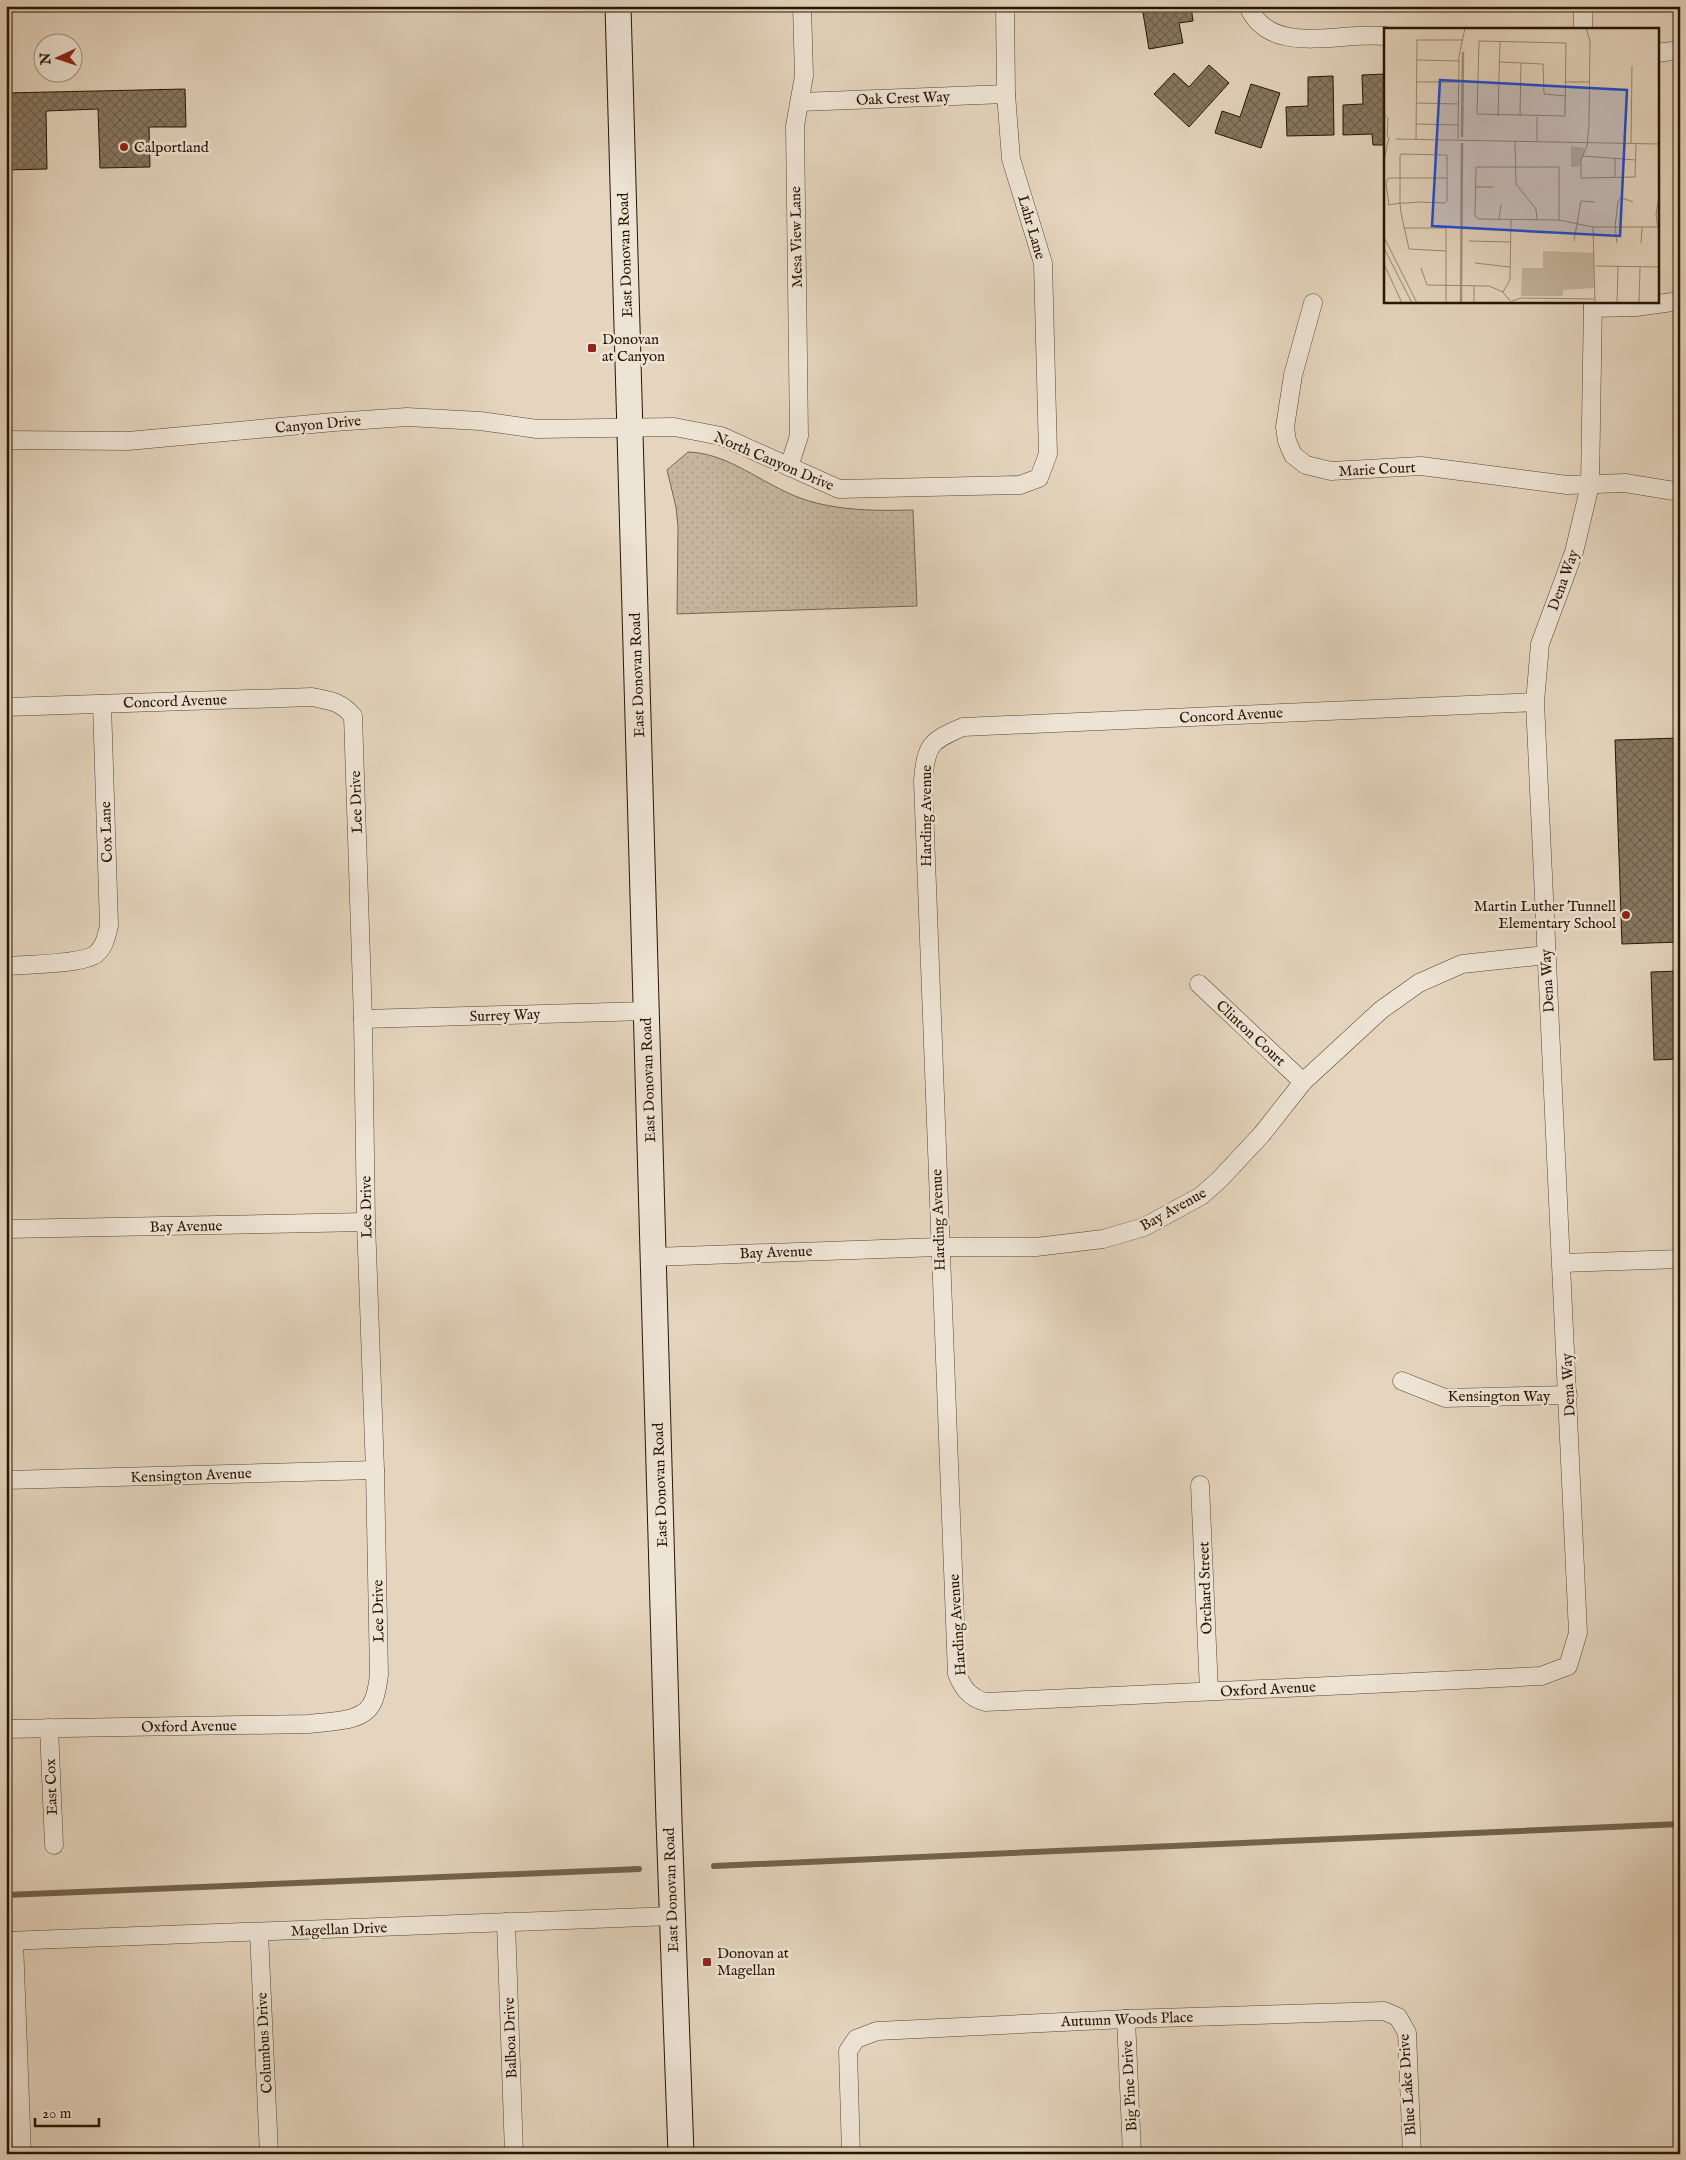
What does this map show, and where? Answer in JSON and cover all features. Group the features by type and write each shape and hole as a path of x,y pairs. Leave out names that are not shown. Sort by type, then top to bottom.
{"street":[{"name":"East Donovan Road","path":"618,6 672,1916 682,2154"},
{"name":"Mesa View Lane","path":"790,467 800,436 795,126 804,76 802,6"},
{"name":"Lahr Lane","path":"1005,6 1006,94 1011,159 1043,263 1048,454 1039,478"},
{"path":"1248,6 1256,22 1279,36 1312,38 1384,36"},
{"path":"1582,6 1583,28"},
{"path":"1658,53 1680,50"},
{"name":"Oak Crest Way","path":"800,102 1006,94"},
{"path":"1593,305 1636,307 1680,301"},
{"name":"Marie Court","path":"1313,303 1292,375 1285,427 1292,455 1306,465 1331,471 1421,466 1567,486 1625,483 1680,492"},
{"name":"Dena Way","path":"1568,1666 1578,1633 1535,702 1540,644 1574,552 1590,485 1593,305"},
{"name":"Canyon Drive","path":"6,440 128,441 334,422 407,418 480,421 537,429 630,428"},
{"name":"North Canyon Drive","path":"630,428 674,427 721,436 839,489 1020,485 1039,478"},
{"name":"Concord Avenue","path":"6,707 312,697 343,705"},
{"name":"Concord Avenue","path":"931,744 944,735 963,727 1535,702"},
{"name":"Cox Lane","path":"6,966 75,960 94,955 104,944 109,926 102,704"},
{"name":"Lee Drive","path":"343,705 353,716 363,1019 366,1222 375,1470 379,1675 374,1700 368,1709"},
{"name":"Harding Avenue","path":"931,744 924,760 923,781 939,1247 957,1674 968,1694"},
{"name":"Bay Avenue","path":"653,1257 939,1247 1036,1247 1103,1239 1144,1228 1201,1196 1220,1180 1262,1134 1303,1082 1381,1010 1419,983 1462,964 1546,955"},
{"name":"Clinton Court","path":"1198,984 1303,1082"},
{"name":"Surrey Way","path":"363,1019 646,1011"},
{"name":"Bay Avenue","path":"6,1229 366,1222"},
{"path":"1562,1264 1680,1259"},
{"name":"Kensington Way","path":"1402,1381 1445,1398 1568,1395"},
{"name":"Kensington Avenue","path":"6,1480 375,1470"},
{"name":"Orchard Street","path":"1200,1485 1209,1691"},
{"name":"Oxford Avenue","path":"968,1694 985,1702 1541,1676 1568,1666"},
{"name":"Oxford Avenue","path":"6,1729 308,1724 354,1719 368,1709"},
{"name":"East Cox","path":"49,1728 54,1845"},
{"name":"Magellan Drive","path":"10,1941 672,1916"},
{"name":"Balboa Drive","path":"506,1922 514,2154"},
{"name":"Columbus Drive","path":"259,1932 269,2154"},
{"path":"10,1941 22,2154"},
{"name":"Autumn Woods Place","path":"851,2154 848,2051 856,2039 877,2031 1126,2019 1384,2011 1398,2017"},
{"name":"Blue Lake Drive","path":"1398,2017 1407,2032 1412,2154"},
{"name":"Big Pine Drive","path":"1126,2019 1132,2154"}],"shaded area":[{"path":"688,452 701,453 726,461 786,492 816,503 864,510 913,510 917,606 677,614 678,527 676,507 667,470"}],"building":[{"path":"1191,6 1193,21 1179,23 1183,43 1149,49 1142,7"},
{"path":"1481,6 1506,6 1507,10 1481,11"},
{"path":"1209,65 1229,83 1189,127 1154,94 1174,73 1189,87"},
{"path":"1384,74 1384,145 1373,145 1372,134 1343,135 1343,105 1363,104 1362,75"},
{"path":"1333,76 1334,135 1287,136 1286,107 1308,106 1308,77"},
{"path":"1251,84 1280,93 1261,148 1215,133 1222,111 1240,117"},
{"name":"Calportland","path":"185,89 186,127 149,127 150,167 100,168 98,109 46,111 47,169 6,170 6,93"},
{"path":"1680,738 1680,942 1622,944 1615,740"},
{"path":"1680,971 1680,1059 1654,1060 1651,972"}],"waterway":[{"path":"714,1866 1680,1824"},
{"path":"6,1895 639,1869"}],"place":[{"name":"Calportland","path":"124,147"},
{"name":"Donovan at Canyon","path":"592,348"},
{"name":"Martin Luther Tunnell Elementary School","path":"1626,915"},
{"name":"Donovan at Magellan","path":"707,1962"}]}
